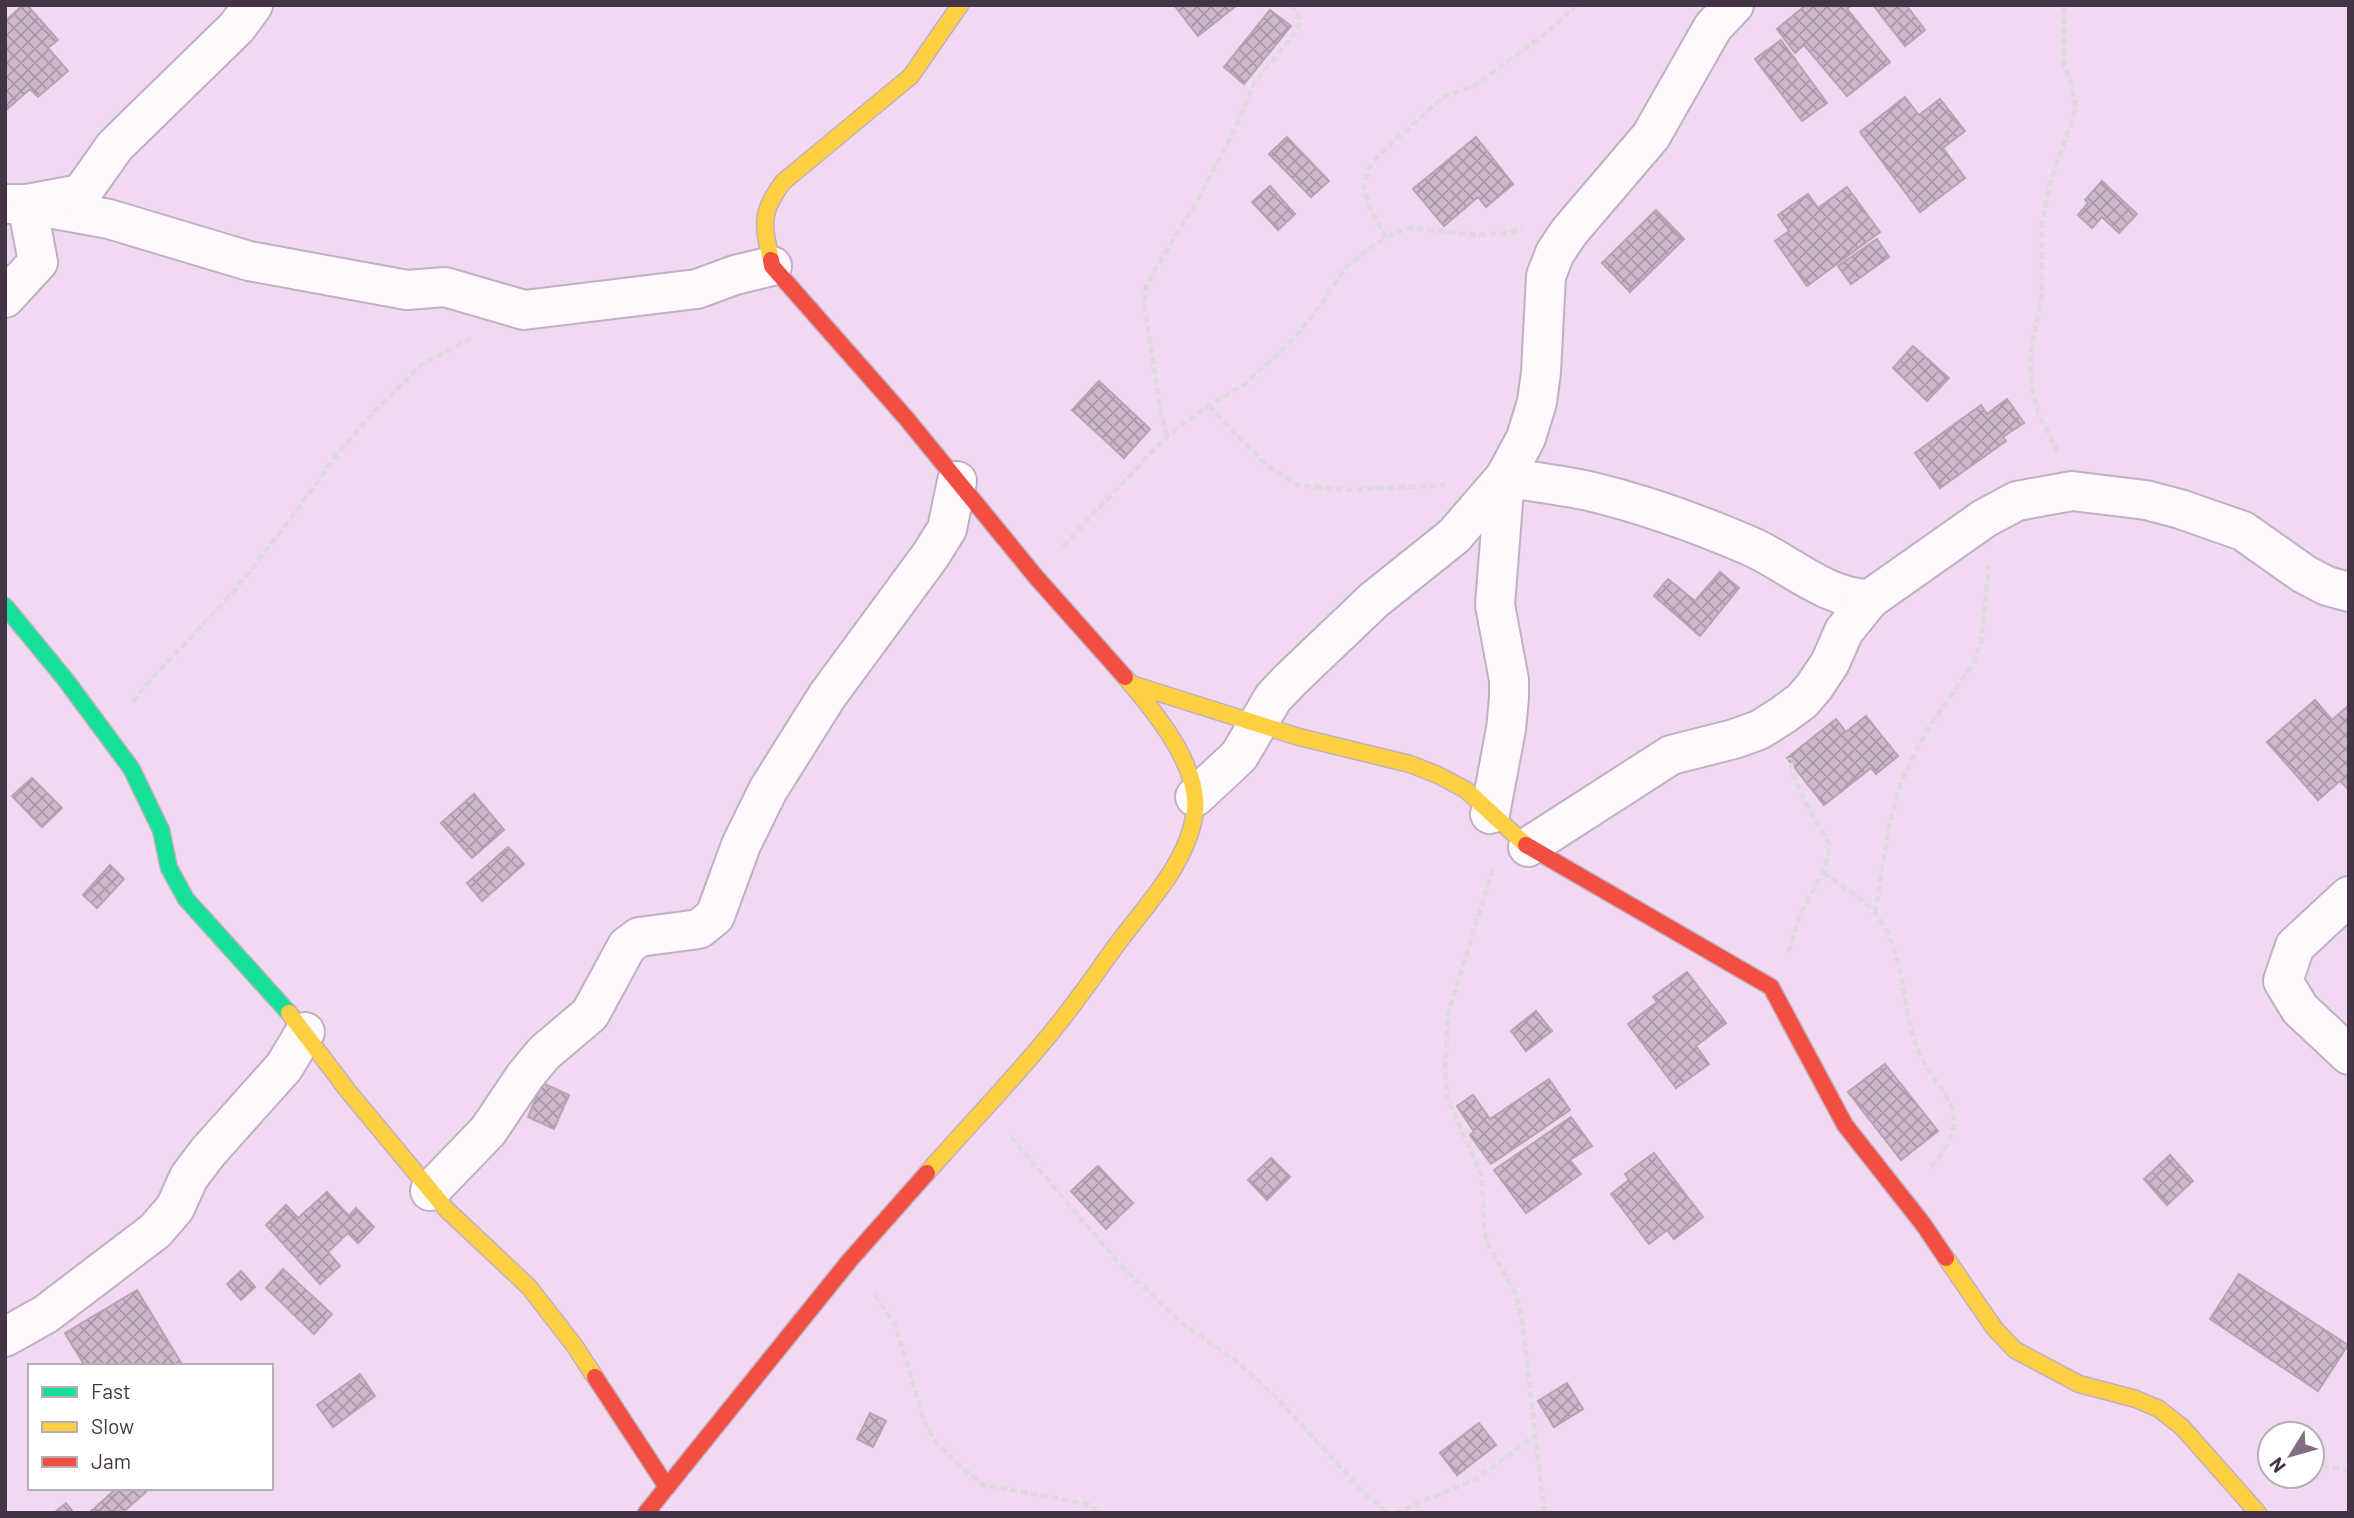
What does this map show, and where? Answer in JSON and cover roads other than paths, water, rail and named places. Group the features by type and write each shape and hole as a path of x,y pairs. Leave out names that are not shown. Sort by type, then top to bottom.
{"street":[{"path":"16,204 81,194 116,146 237,27 253,5"},
{"path":"646,1513 850,1260 1051,1033 1171,873 1188,838 1195,810 1195,797 1185,763 1160,721 1131,684 1036,577 906,418 772,266 764,227 769,201 783,181 911,76 960,5"},
{"path":"1195,797 1239,757 1273,698 1289,681 1374,600 1454,536 1505,477 1526,438 1537,402 1546,275 1555,253 1569,232 1651,136 1713,27 1734,5"},
{"path":"5,298 38,262 16,204"},
{"path":"16,204 109,219 250,261 407,290 445,287 524,310 697,289 735,275 772,266"},
{"path":"1505,477 1588,491 1665,514 1751,547 1831,590 1849,597 1870,599"},
{"path":"1490,814 1509,698 1509,680 1495,605 1505,477"},
{"path":"430,1191 488,1131 524,1076 544,1053 590,1014 627,946 639,937 699,929 715,916 741,845 768,790 827,696 947,529 957,481"},
{"path":"1528,847 1671,755 1734,739 1759,730 1783,716 1814,687 1830,663 1844,631 1870,599 1995,513 2017,501 2072,491 2146,500 2180,509 2243,531 2304,574 2327,586 2349,592"},
{"path":"5,606 131,768 153,808 175,882 223,943 282,1004 348,1091 430,1191 529,1287 574,1345 667,1487"},
{"path":"1131,684 1312,741 1410,764 1438,775 1466,790 1528,847 1771,987 1845,1125 1903,1199 1995,1329 2015,1350 2079,1384 2136,1399 2159,1409 2182,1427 2258,1513"},
{"path":"2349,896 2295,946 2283,981 2300,1009 2349,1055"},
{"path":"5,1337 46,1314 155,1231 176,1208 189,1177 284,1067 305,1032"}]}
